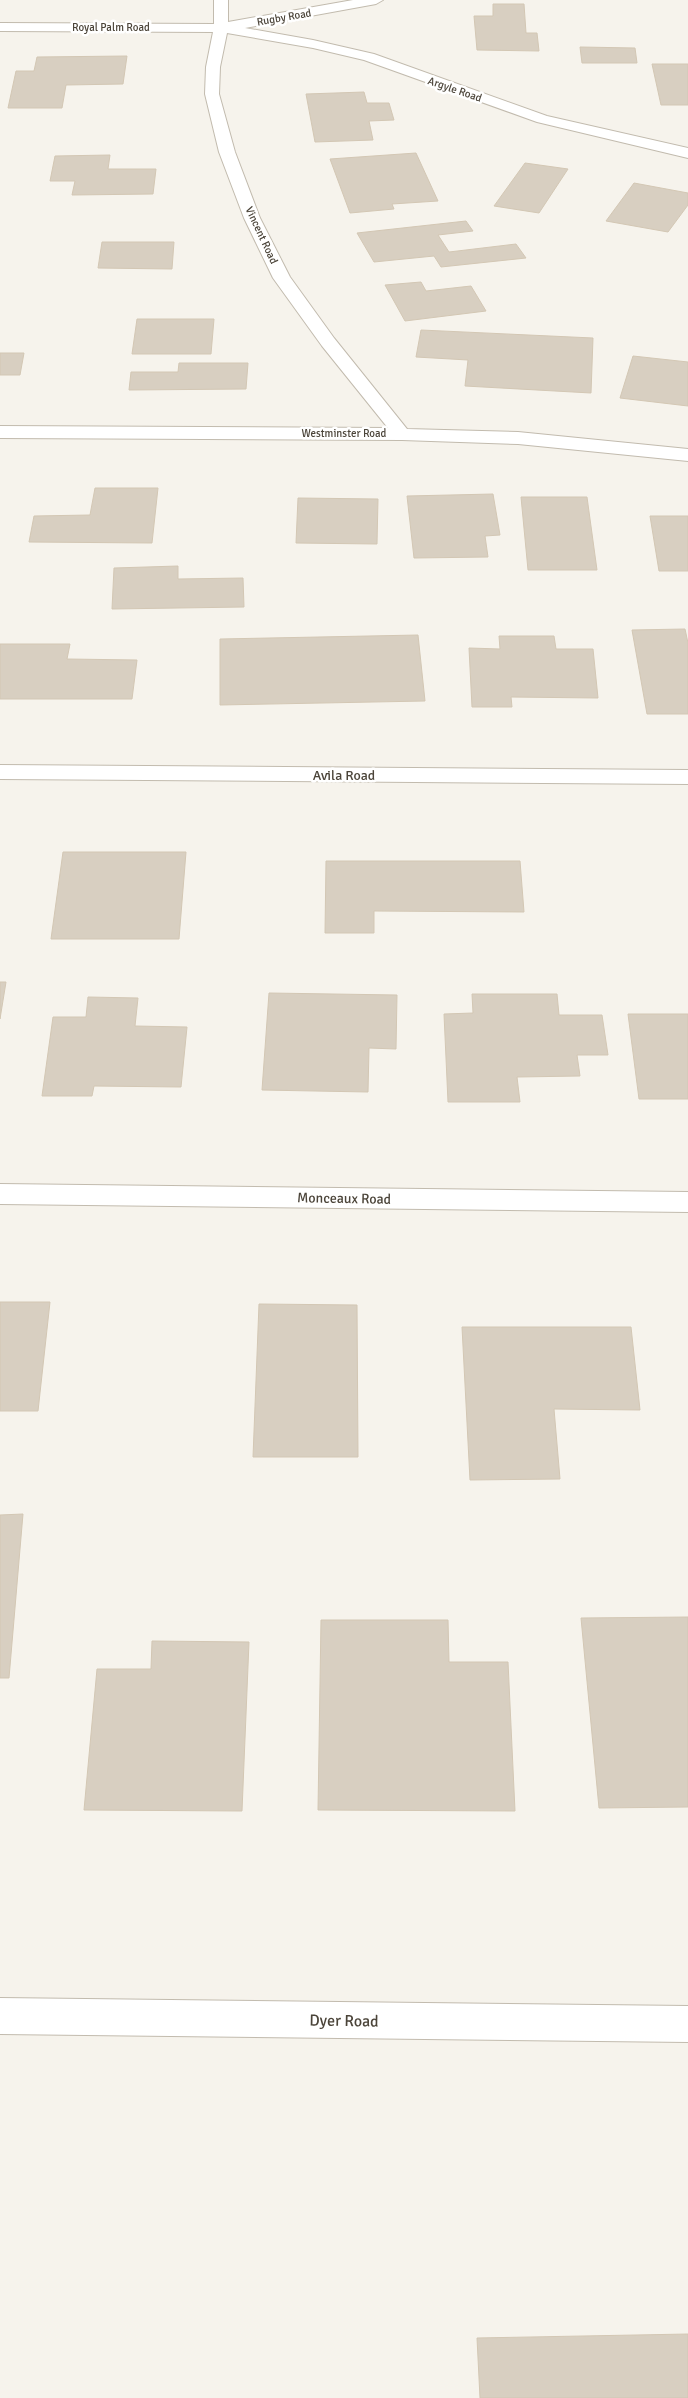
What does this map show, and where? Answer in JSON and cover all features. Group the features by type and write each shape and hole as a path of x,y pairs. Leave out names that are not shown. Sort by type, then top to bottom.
{"street":[{"name":"Vincent Road","path":"221,0 221,28 213,67 212,94 227,152 252,218 282,278 328,342 402,434"},
{"name":"Rugby Road","path":"221,28 376,0"},
{"name":"Royal Palm Road","path":"0,27 221,28"},
{"name":"Argyle Road","path":"221,28 370,57 542,119 688,153"},
{"name":"Westminster Road","path":"0,432 402,434 518,438 688,456"},
{"name":"Avila Road","path":"0,772 688,777"},
{"name":"Monceaux Road","path":"0,1194 688,1202"},
{"name":"Dyer Road","path":"0,2016 688,2024"}],"building":[{"path":"493,4 524,4 526,33 537,33 539,51 477,50 474,16 493,16"},
{"path":"580,47 635,48 637,63 582,63"},
{"path":"127,56 123,84 66,85 62,108 8,108 16,71 34,71 37,57"},
{"path":"652,64 688,64 688,105 661,105"},
{"path":"364,92 367,103 389,103 394,120 369,121 373,140 315,142 306,94"},
{"path":"416,153 438,201 392,204 394,209 350,213 330,159"},
{"path":"110,155 108,169 156,169 153,194 72,195 75,181 50,181 55,156"},
{"path":"525,163 568,169 539,213 494,206"},
{"path":"634,183 688,193 688,205 668,232 606,221"},
{"path":"466,221 473,231 438,235 449,252 516,244 526,258 441,267 434,256 374,262 357,233"},
{"path":"102,242 174,242 172,269 98,268"},
{"path":"421,282 426,291 471,286 486,311 405,321 385,285"},
{"path":"137,319 214,319 211,354 132,354"},
{"path":"421,330 593,338 591,393 465,386 468,360 416,357"},
{"path":"0,353 24,353 20,375 0,375"},
{"path":"633,356 688,362 688,406 620,398"},
{"path":"179,363 248,363 246,389 129,390 131,372 178,372"},
{"path":"95,488 158,488 152,543 29,542 34,516 90,515"},
{"path":"493,494 500,535 485,536 488,557 414,558 407,496"},
{"path":"521,497 587,497 597,570 528,570"},
{"path":"298,498 378,499 377,544 296,543"},
{"path":"650,516 688,516 688,571 659,571"},
{"path":"178,566 178,579 243,578 244,607 112,609 114,568"},
{"path":"685,629 688,643 688,714 647,714 632,630"},
{"path":"418,635 425,701 220,705 220,639"},
{"path":"499,636 554,636 556,649 593,649 598,698 511,697 512,707 472,707 469,648 500,649"},
{"path":"0,644 70,644 67,659 137,660 132,699 0,699"},
{"path":"63,852 186,852 179,939 51,939"},
{"path":"326,861 520,861 524,912 374,911 374,933 325,933"},
{"path":"0,982 6,982 0,1019"},
{"path":"269,993 397,995 396,1049 369,1048 368,1092 262,1090"},
{"path":"472,994 557,994 559,1015 602,1015 608,1055 577,1055 580,1076 517,1077 520,1102 448,1102 444,1014 473,1013"},
{"path":"88,997 138,998 135,1026 187,1027 181,1087 94,1086 92,1096 42,1096 53,1017 86,1017"},
{"path":"628,1014 688,1014 688,1099 639,1099"},
{"path":"0,1302 50,1302 38,1411 0,1411"},
{"path":"259,1304 357,1305 358,1457 253,1457"},
{"path":"462,1327 631,1327 640,1410 554,1409 560,1479 470,1480"},
{"path":"23,1514 9,1678 0,1678 0,1515"},
{"path":"688,1617 688,1807 599,1808 581,1618"},
{"path":"321,1620 448,1620 449,1662 508,1662 515,1811 318,1810"},
{"path":"152,1641 249,1642 242,1811 84,1810 97,1669 151,1669"},
{"path":"688,2334 688,2398 480,2398 477,2338"}]}
